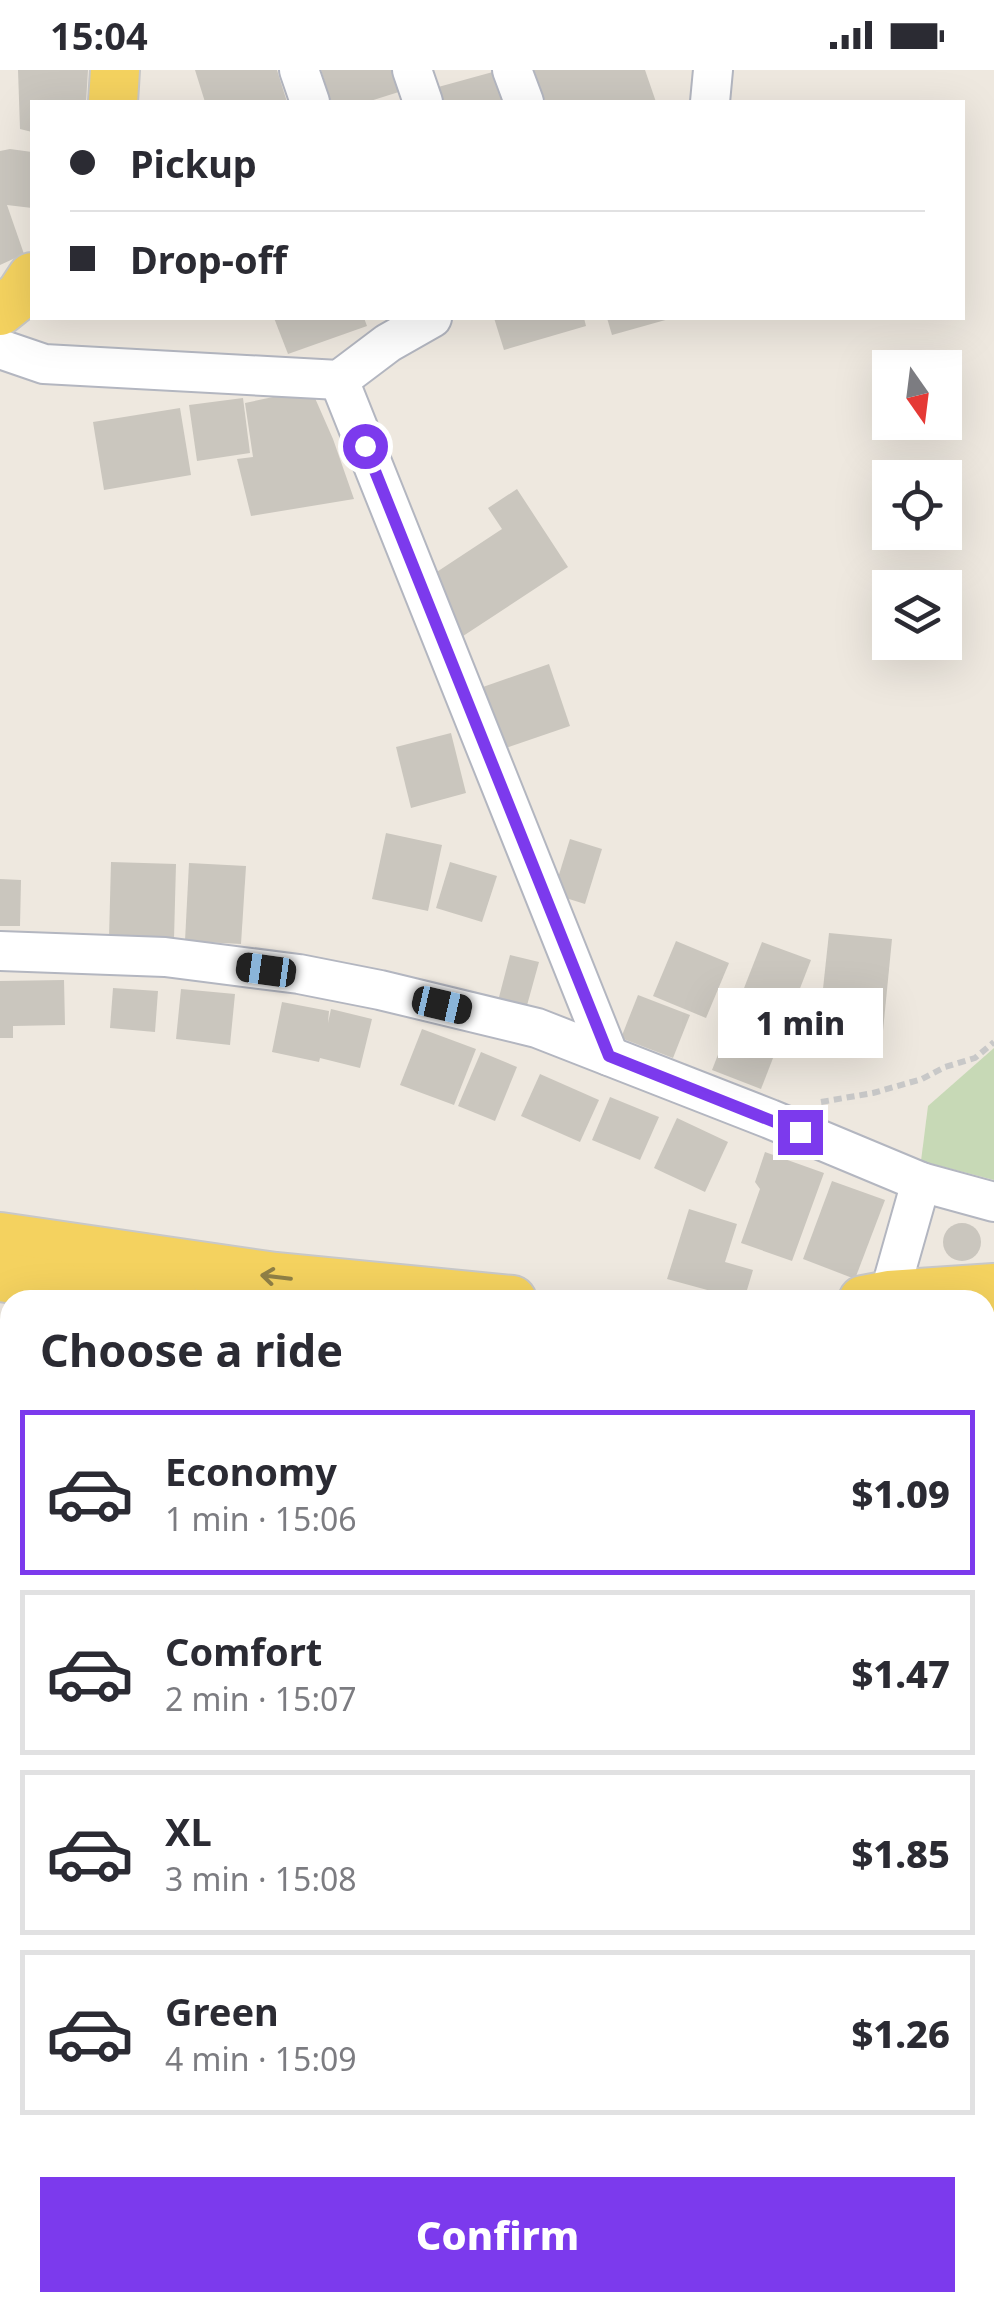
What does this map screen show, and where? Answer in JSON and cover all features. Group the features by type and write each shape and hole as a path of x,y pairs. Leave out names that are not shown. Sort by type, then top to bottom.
{"main road":[{"path":"113,100 114,70"},
{"path":"0,311 30,280"},
{"path":"0,1237 275,1277 409,1290"},
{"path":"0,1277 54,1284 56,1290"},
{"path":"968,1290 994,1288"}],"street":[{"path":"299,70 309,100"},
{"path":"412,70 421,100"},
{"path":"512,70 523,100"},
{"path":"710,100 713,70"},
{"path":"340,380 384,330 424,320"},
{"path":"0,349 44,364 340,380"},
{"path":"340,380 609,1056"},
{"path":"0,950 165,957 299,974 536,1028 921,1182 994,1202"},
{"path":"879,1290 921,1182"}],"path":[{"path":"770,1119 784,1106 873,1093 922,1079 944,1067 975,1058 994,1042"}],"green space":[{"path":"994,1048 994,1180 921,1161 928,1106"}],"building":[{"path":"18,70 88,70 86,100 30,100 30,132 20,129"},
{"path":"195,70 277,70 286,100 204,100"},
{"path":"321,70 395,70 402,91 373,100 330,100"},
{"path":"500,70 512,100 434,100 431,89"},
{"path":"534,70 645,70 655,100 544,100"},
{"path":"0,151 30,152 30,208 7,205 24,254 0,265"},
{"path":"275,320 365,320 367,326 288,354"},
{"path":"495,320 584,320 586,326 504,350"},
{"path":"608,320 665,320 612,335"},
{"path":"311,389 354,499 251,516 237,459 253,457 245,403"},
{"path":"243,398 250,453 197,461 189,405"},
{"path":"180,408 191,475 104,490 93,422"},
{"path":"517,489 568,567 457,640 420,583 502,529 488,508"},
{"path":"549,664 570,726 500,750 480,688"},
{"path":"451,733 466,793 411,808 396,747"},
{"path":"386,833 442,845 428,911 372,899"},
{"path":"570,839 602,849 585,904 553,894"},
{"path":"111,862 176,864 174,939 109,938"},
{"path":"450,862 497,876 482,922 436,908"},
{"path":"189,863 246,866 241,944 185,941"},
{"path":"0,879 21,880 20,926 0,926"},
{"path":"829,933 892,939 882,1041 818,1035"},
{"path":"676,941 729,963 706,1018 653,996"},
{"path":"762,942 811,960 761,1089 712,1070"},
{"path":"510,955 539,962 526,1009 498,1001"},
{"path":"64,980 65,1025 13,1026 13,1038 0,1038 0,981"},
{"path":"113,988 158,991 155,1032 110,1028"},
{"path":"181,989 235,994 230,1045 176,1039"},
{"path":"638,995 690,1015 673,1058 621,1038"},
{"path":"282,1002 329,1011 328,1023 331,1009 372,1019 360,1068 272,1052"},
{"path":"422,1029 476,1049 454,1105 400,1085"},
{"path":"481,1052 517,1067 495,1121 458,1106"},
{"path":"540,1074 599,1100 580,1142 521,1116"},
{"path":"610,1097 659,1117 640,1160 592,1140"},
{"path":"677,1118 728,1142 705,1192 654,1168"},
{"path":"765,1152 824,1173 792,1261 741,1243 760,1189 755,1182"},
{"path":"832,1181 885,1200 855,1279 803,1259"},
{"path":"689,1209 737,1224 725,1262 753,1270 747,1290 707,1290 667,1279"},
{"path":"962,1223 976,1228 981,1242 976,1256 962,1261 948,1256 943,1242 948,1228"}],"route":[{"path":"365,446 609,1056 800,1132"}]}
